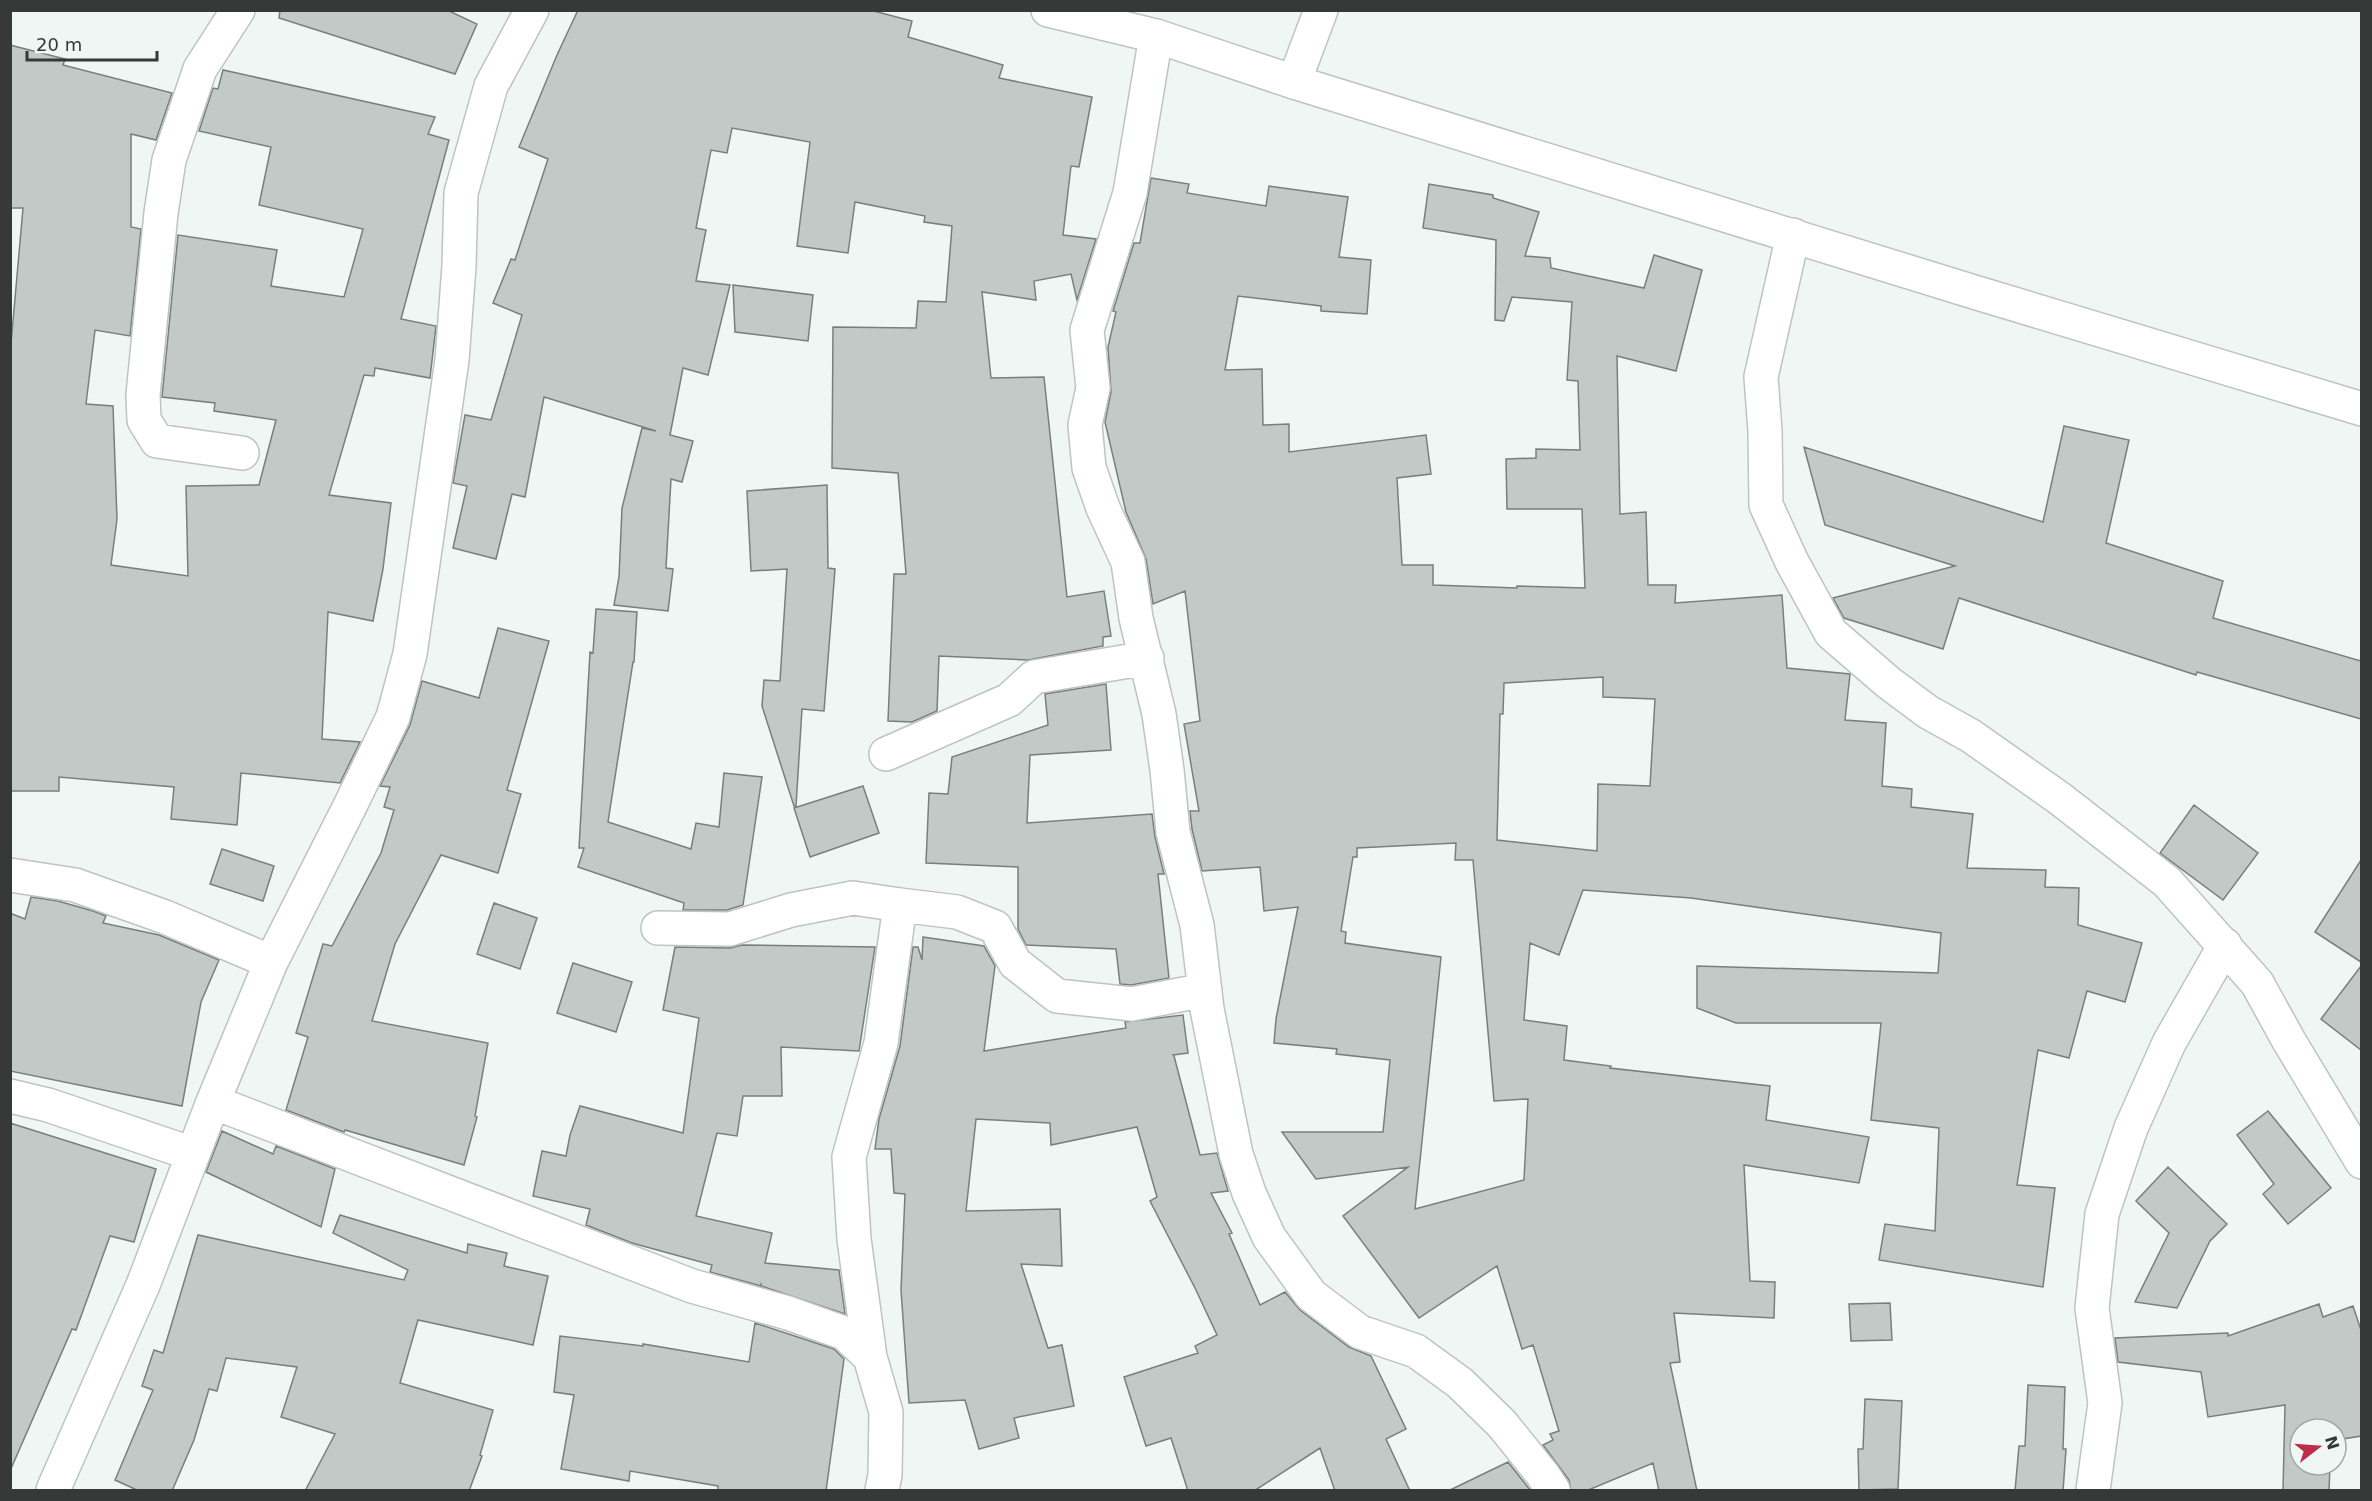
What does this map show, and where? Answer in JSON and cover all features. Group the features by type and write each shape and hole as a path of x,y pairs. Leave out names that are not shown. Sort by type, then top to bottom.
{"street":[{"path":"238,10 200,69 169,160 161,213 143,395 144,420 157,441 242,453"},
{"path":"52,1491 143,1285 213,1102 271,962 393,717 410,654 453,360 461,192 491,86 532,10"},
{"path":"1048,10 1156,36 1294,82 2361,409"},
{"path":"1294,82 1321,10"},
{"path":"1156,36 1130,193 1087,330 1093,388 1086,425 1089,468 1103,508 1128,562 1136,618 1147,658 1167,770 1173,832 1197,925 1205,990 1236,1154 1249,1193 1269,1237 1311,1295 1360,1332 1416,1351 1460,1383 1502,1424 1543,1475 1552,1491"},
{"path":"1793,235 1761,377 1765,431 1766,505 1792,562 1831,633 1889,684 1928,712 1971,736 2059,798 2167,882 2257,983 2361,1162"},
{"path":"886,754 1009,700 1034,677 1147,658"},
{"path":"10,875 75,885 165,917 271,962"},
{"path":"658,928 730,929 791,910 853,898 957,912 995,927 1016,963 1057,996 1132,1004 1205,990"},
{"path":"882,1491 885,1475 886,1412 870,1357 854,1239 849,1157 881,1043 900,905"},
{"path":"2093,1491 2105,1402 2092,1308 2102,1214 2131,1128 2169,1043 2225,945"},
{"path":"10,1096 48,1105 193,1154"},
{"path":"213,1102 692,1286 788,1313 844,1334 870,1357"}],"building":[{"path":"280,10 447,10 477,24 455,74 279,18"},
{"path":"578,10 870,10 912,21 908,37 1003,65 999,78 1092,97 1079,167 1071,166 1063,235 1096,239 1077,300 1071,274 1034,281 1036,300 982,292 991,378 1044,377 1067,597 1104,591 1111,636 1103,637 1103,646 1028,660 939,656 937,711 912,722 888,721 894,574 906,574 898,473 832,468 833,327 916,328 918,301 946,302 952,226 924,222 925,216 855,202 848,253 797,246 810,142 732,128 727,153 711,150 696,228 706,230 696,281 730,285 708,375 683,368 670,435 693,441 682,482 671,479 666,568 673,569 668,611 614,605 619,577 622,508 642,428 656,431 544,397 525,497 512,494 496,559 453,548 467,486 453,483 465,415 491,420 522,315 493,303 511,259 515,260 548,159 519,147"},
{"path":"10,45 65,59 63,65 172,93 156,140 131,134 131,227 141,229 130,336 95,330 86,404 113,406 117,519 111,565 188,576 186,486 259,485 276,420 214,411 215,403 162,397 178,235 277,250 271,286 344,297 363,229 259,205 271,147 199,131 213,88 218,89 223,70 435,117 428,134 449,140 401,319 436,326 430,378 375,368 374,376 364,375 329,495 391,503 383,569 373,621 328,612 322,739 360,742 340,783 241,773 237,825 171,819 174,787 59,777 59,791 10,791 10,355 23,208 10,208"},
{"path":"1151,178 1189,184 1187,193 1266,206 1269,186 1348,197 1339,257 1371,260 1367,314 1321,311 1321,306 1238,296 1225,370 1262,369 1263,425 1289,424 1289,452 1426,435 1431,474 1397,478 1402,565 1433,565 1433,585 1585,588 1582,509 1507,509 1506,459 1536,458 1536,449 1580,450 1578,381 1567,380 1572,302 1512,297 1504,321 1495,320 1496,240 1423,228 1429,184 1493,195 1493,198 1539,212 1525,256 1550,258 1551,268 1644,288 1654,255 1702,270 1676,371 1617,356 1620,514 1646,512 1648,585 1676,585 1675,603 1782,595 1787,668 1850,674 1845,720 1886,723 1882,786 1912,789 1911,807 1973,814 1967,868 2046,870 2045,887 2079,888 2078,925 2142,943 2125,1002 2087,991 2069,1058 2038,1050 2017,1185 2055,1188 2043,1287 1879,1260 1885,1224 1935,1231 1939,1128 1871,1120 1881,1023 1736,1023 1697,1008 1697,966 1938,973 1941,933 1691,898 1583,890 1559,955 1530,943 1524,1020 1567,1026 1564,1060 1611,1066 1610,1068 1770,1086 1766,1120 1869,1137 1859,1183 1744,1165 1750,1281 1775,1282 1774,1318 1674,1313 1680,1362 1670,1363 1697,1491 1659,1491 1653,1463 1586,1491 1571,1491 1569,1480 1543,1445 1553,1440 1550,1434 1559,1431 1533,1345 1522,1349 1497,1266 1419,1318 1343,1216 1408,1167 1316,1179 1282,1132 1383,1132 1390,1060 1336,1054 1337,1049 1274,1043 1276,1019 1298,907 1264,911 1260,867 1202,871 1192,829 1190,811 1199,811 1184,724 1200,721 1185,591 1153,604 1146,559 1126,512 1105,422 1111,392 1108,347 1116,312 1113,311 1134,243 1140,243","holes":["1603,677 1603,697 1655,699 1650,786 1598,784 1597,851 1497,840 1500,714 1503,714 1504,683","1456,843 1455,860 1473,860 1494,1101 1528,1099 1524,1180 1415,1209 1441,957 1345,943 1346,932 1341,931 1353,857 1357,857 1357,848"]},
{"path":"733,285 813,295 808,341 735,332"},
{"path":"2064,426 2129,440 2106,543 2223,581 2213,618 2361,661 2361,719 2197,672 2196,675 1959,598 1943,649 1844,618 1833,598 1955,566 1825,525 1804,447 2043,522"},
{"path":"827,485 828,568 835,569 824,711 802,709 796,806 794,806 762,706 764,680 780,681 787,569 751,571 747,491"},
{"path":"596,609 637,612 634,662 608,822 691,849 696,823 719,827 724,773 762,777 743,905 727,910 683,910 684,903 578,867 584,848 579,848 590,652 593,653"},
{"path":"498,628 549,641 507,790 521,794 498,873 441,855 395,944 372,1021 488,1043 475,1116 477,1117 464,1165 345,1130 344,1132 286,1110 308,1037 296,1033 323,944 332,946 381,853 394,810 384,807 390,787 380,786 410,725 422,681 479,698"},
{"path":"1106,684 1111,750 1030,755 1027,823 1152,814 1164,874 1158,874 1169,978 1131,985 1120,984 1116,949 1026,945 1018,929 1018,867 926,863 929,793 948,794 952,757 1048,725 1045,694"},
{"path":"863,786 879,833 810,857 794,808"},
{"path":"2194,805 2258,853 2223,900 2160,853"},
{"path":"222,849 274,866 263,901 210,884"},
{"path":"2361,860 2361,962 2315,932"},
{"path":"31,897 58,901 93,911 106,916 103,923 159,935 219,960 201,1002 182,1106 10,1071 10,913 25,919"},
{"path":"494,903 537,918 520,969 477,954"},
{"path":"923,937 984,946 995,966 984,1051 1126,1028 1125,1022 1183,1015 1188,1053 1173,1055 1200,1155 1217,1153 1228,1191 1211,1193 1232,1233 1229,1234 1260,1305 1285,1292 1300,1310 1349,1347 1371,1356 1406,1429 1386,1439 1410,1491 1335,1491 1320,1448 1254,1491 1188,1491 1171,1438 1146,1446 1124,1377 1198,1353 1195,1346 1217,1335 1150,1201 1157,1197 1137,1127 1051,1145 1050,1123 976,1119 966,1211 1060,1209 1062,1266 1021,1264 1048,1348 1062,1345 1074,1406 1014,1418 1019,1438 979,1449 965,1400 909,1403 901,1290 905,1194 894,1193 891,1149 875,1149 879,1119 900,1046 913,947 918,947 922,960"},
{"path":"742,945 875,947 859,1051 781,1047 782,1096 743,1096 737,1136 717,1133 696,1216 772,1233 765,1263 839,1270 845,1314 710,1272 712,1265 632,1243 586,1225 590,1209 533,1196 542,1151 566,1156 570,1135 580,1106 683,1133 699,1018 663,1010 675,947 730,948"},
{"path":"573,963 632,982 616,1032 557,1013"},
{"path":"2361,966 2361,1050 2321,1019"},
{"path":"2268,1111 2331,1188 2288,1224 2263,1194 2274,1184 2237,1135"},
{"path":"10,1123 156,1169 134,1242 110,1236 76,1330 72,1329 10,1471"},
{"path":"222,1131 273,1154 276,1146 335,1169 321,1227 206,1172"},
{"path":"2168,1167 2227,1224 2210,1241 2177,1308 2135,1302 2169,1233 2136,1201"},
{"path":"340,1215 467,1253 468,1244 507,1253 504,1266 548,1276 533,1345 418,1320 400,1383 493,1410 480,1455 482,1456 469,1491 305,1491 335,1434 281,1417 297,1367 226,1358 217,1391 209,1389 194,1440 172,1491 139,1491 115,1480 153,1390 142,1386 154,1350 163,1353 198,1235 404,1280 408,1270 333,1233"},
{"path":"1890,1303 1892,1340 1851,1341 1849,1304"},
{"path":"2319,1304 2323,1317 2353,1306 2361,1330 2361,1436 2348,1438 2348,1417 2288,1417 2288,1477 2330,1477 2329,1491 2283,1491 2285,1405 2208,1417 2201,1372 2118,1362 2115,1338 2228,1333 2228,1336"},
{"path":"755,1323 834,1349 844,1359 826,1491 718,1491 718,1486 630,1471 629,1481 561,1469 574,1395 554,1392 560,1336 643,1346 643,1344 749,1362"},
{"path":"2028,1385 2065,1387 2063,1449 2066,1449 2063,1491 2015,1491 2019,1446 2025,1446"},
{"path":"1865,1399 1902,1401 1898,1489 1859,1490 1858,1449 1863,1449"},
{"path":"1508,1462 1531,1491 1448,1491"}]}
